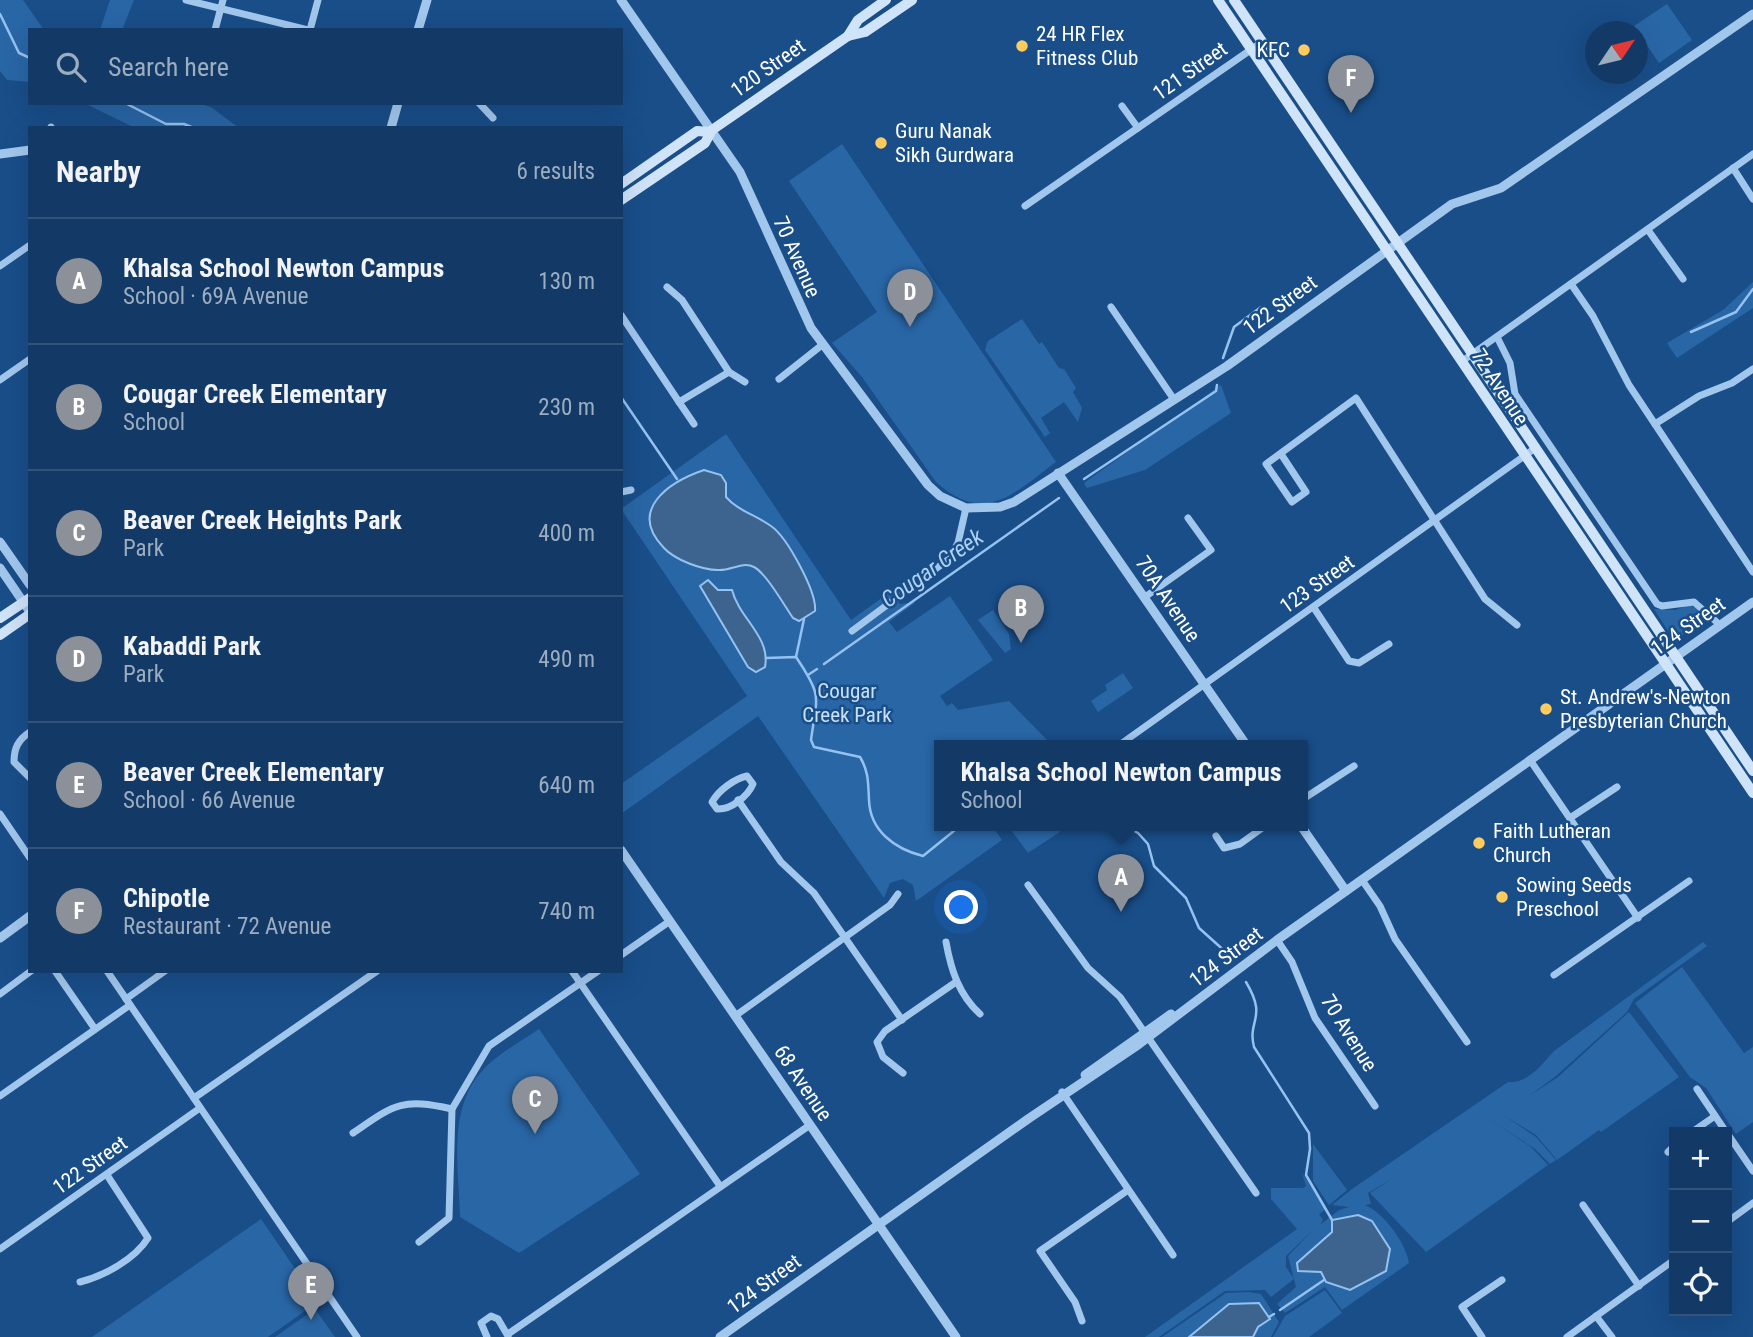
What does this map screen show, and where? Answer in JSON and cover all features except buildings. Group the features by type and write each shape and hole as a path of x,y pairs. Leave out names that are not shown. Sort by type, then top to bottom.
{"main road":[{"name":"120 Street","path":"848,36 858,20 886,0"},
{"name":"120 Street","path":"623,199 705,143 711,131 848,36 865,32 912,0"},
{"name":"72 Avenue","path":"1218,0 1663,664 1753,793"},
{"name":"72 Avenue","path":"1234,0 1753,771"},
{"name":"120 Street","path":"623,183 697,131 711,131"},
{"path":"0,618 26,600"},
{"path":"0,635 28,614"}],"street":[{"path":"186,0 301,28"},
{"path":"215,28 223,0"},
{"path":"310,28 318,0"},
{"path":"419,28 427,0"},
{"name":"70 Avenue","path":"621,0 740,172 799,305 822,345 854,382 928,485 940,496 966,508"},
{"name":"122 Street","path":"966,508 1000,507 1058,473 1227,366 1452,204 1501,188 1753,14"},
{"name":"121 Street","path":"1025,206 1262,42"},
{"path":"392,126 397,105"},
{"path":"481,105 493,118"},
{"path":"1122,106 1138,128"},
{"path":"0,154 28,150"},
{"path":"1461,362 1753,154"},
{"path":"1732,168 1753,199"},
{"path":"1648,230 1683,279"},
{"path":"0,266 28,246"},
{"path":"1571,284 1655,424 1753,572"},
{"path":"667,287 682,300 729,372 745,382"},
{"path":"1111,307 1173,398"},
{"path":"623,318 694,424"},
{"name":"72 Avenue","path":"1497,337 1510,363 1515,394 1657,604 1662,606 1694,602 1720,625"},
{"path":"779,379 822,345"},
{"path":"0,380 28,360"},
{"path":"1655,424 1699,396 1732,383 1753,369"},
{"path":"680,402 729,372"},
{"path":"1281,454 1306,492 1292,502 1266,464 1356,398 1485,598 1517,625"},
{"name":"123 Street","path":"1127,740 1534,449"},
{"name":"70A Avenue","path":"1058,473 1243,740"},
{"path":"623,492 631,490"},
{"path":"852,631 949,559 958,543 966,508"},
{"path":"1145,597 1211,551 1188,518"},
{"path":"0,542 28,582"},
{"path":"0,568 26,600"},
{"name":"124 Street","path":"720,1337 1753,602"},
{"path":"1314,608 1349,661 1359,663 1389,643"},
{"path":"28,733 21,738 14,751 14,762 28,776"},
{"path":"1530,760 1638,918"},
{"path":"1308,796 1354,766"},
{"path":"747,776 753,783 750,793 738,800 724,810 717,809 712,802 722,790 747,776"},
{"path":"1570,817 1617,787"},
{"path":"738,800 781,862 814,892 902,1020"},
{"path":"0,814 28,855"},
{"path":"1216,836 1224,848 1240,844 1258,831"},
{"path":"1304,831 1346,891"},
{"name":"68 Avenue","path":"623,853 956,1337"},
{"path":"1362,880 1380,906 1395,939 1467,1042"},
{"path":"1554,975 1689,881"},
{"path":"1028,885 1088,968 1120,997 1256,1193"},
{"path":"735,1016 890,905 898,894"},
{"path":"0,938 28,917"},
{"path":"623,954 670,921"},
{"name":"70 Avenue","path":"1277,940 1292,962 1315,1018 1375,1106"},
{"path":"946,942 956,982 969,1004 980,1014"},
{"path":"0,994 28,973"},
{"path":"56,973 95,1029"},
{"path":"108,973 356,1337"},
{"path":"0,1096 95,1029 163,973"},
{"path":"194,1098 374,973"},
{"path":"573,973 720,1186"},
{"path":"419,1242 440,1228 450,1214 448,1176 452,1109 489,1046 595,973"},
{"path":"903,1073 883,1057 877,1042 902,1020 956,982"},
{"path":"1696,1089 1723,1127"},
{"path":"1063,1094 1173,1255"},
{"path":"353,1132 405,1102 452,1109"},
{"name":"122 Street","path":"0,1249 200,1108"},
{"path":"1699,1127 1715,1116"},
{"path":"487,1337 481,1323 491,1316 498,1319 508,1335 810,1125"},
{"path":"1732,1140 1753,1171"},
{"path":"80,1282 98,1278 141,1248 148,1238 107,1175"},
{"path":"1082,1321 1075,1302 1040,1251 1128,1190"},
{"path":"1732,1218 1753,1203"},
{"path":"1583,1205 1639,1286"},
{"path":"1567,1337 1669,1264"},
{"path":"1482,1337 1462,1307 1502,1280"},
{"path":"1597,1316 1612,1337"}],"green space":[{"path":"0,0 23,0 43,28 28,28 28,82 7,80 0,71"},
{"path":"110,0 134,0 123,28 101,28"},
{"path":"1667,4 1692,40 1659,63 1648,47 1648,21 1642,21"},
{"path":"88,105 203,105 211,107 236,126 131,126"},
{"path":"842,144 1056,462 1012,494 984,503 969,502 953,495 936,482 862,377 832,343 877,312 789,181"},
{"path":"1753,282 1753,308 1677,358 1667,343 1723,310"},
{"path":"1022,319 1039,344 1042,342 1059,368 1064,369 1076,388 1073,392 1082,408 1078,422 1064,402 1041,418 1050,433 1045,437 985,350 988,341"},
{"path":"1221,385 1231,413 1145,470 1087,488 1084,483"},
{"name":"Cougar Creek Park","path":"726,434 851,620 890,592 900,604 916,602 889,622 897,632 950,596 993,660 940,696 947,706 952,703 958,710 1009,701 1047,740 934,740 934,831 996,831 1002,840 916,901 913,885 903,879 890,883 884,898 758,716 623,813 623,783 747,696 623,512 623,508"},
{"path":"1689,605 1697,608 1707,621 1674,640 1654,609 1675,610"},
{"path":"993,610 1009,634 1011,649 1005,653 978,620"},
{"path":"1123,673 1133,688 1098,712 1091,701 1107,690 1105,685"},
{"path":"1012,831 1061,831 1028,853"},
{"path":"1703,942 1707,946 1634,999 1627,1012 1556,1076 1529,1096 1558,1077 1629,1012 1679,1077 1557,1160 1536,1135 1503,1115 1536,1137 1556,1160 1550,1164 1535,1149 1488,1118 1531,1147 1548,1165 1426,1252 1370,1193 1392,1179 1368,1193 1371,1204 1365,1205 1393,1230 1404,1247 1409,1263 1342,1310 1325,1287 1285,1313 1277,1304 1296,1287 1294,1279 1271,1297 1265,1290 1225,1291 1159,1337 1145,1337 1297,1229 1271,1199 1271,1188 1303,1188 1306,1186 1302,1173 1327,1209 1319,1214 1323,1220 1320,1225 1339,1210 1349,1207 1332,1205 1352,1189 1508,1082 1522,1080 1528,1076 1554,1051","holes":["1358,1215 1322,1277 1321,1272 1297,1263 1332,1232 1339,1220","1314,1229 1288,1256 1294,1279 1286,1267 1286,1256"]},
{"path":"1682,967 1744,1053 1753,1047 1753,1122 1736,1134 1706,1088 1690,1077 1635,1003"},
{"path":"539,1029 640,1174 519,1253 460,1217 457,1160 459,1122 471,1086 482,1071"},
{"path":"1313,1144 1347,1190 1329,1205 1313,1181"},
{"path":"261,1219 318,1302 268,1337 92,1337"},
{"path":"1325,1290 1342,1313 1309,1337 1273,1337 1285,1316"},
{"path":"1226,1293 1261,1294 1279,1322 1271,1337 1253,1337 1258,1327 1229,1304 1189,1337 1162,1337"},
{"path":"315,1309 335,1337 275,1337"}],"shaded area":[{"path":"704,470 721,475 726,483 726,497 778,532 800,566 811,591 815,611 799,621 793,618 769,582 759,570 750,565 712,570 689,564 664,548 654,534 650,521 651,510 666,490"},
{"path":"708,580 718,590 732,590 763,646 765,667 756,672 748,667 700,586"},
{"path":"1358,1215 1372,1221 1390,1249 1386,1271 1350,1290 1326,1282 1321,1272 1298,1271 1297,1263 1332,1232 1332,1220"},
{"path":"1259,1303 1270,1319 1258,1327 1253,1337 1189,1337 1229,1304"}],"waterway":[{"name":"Cougar Creek","path":"0,14 19,53 28,57"},
{"name":"Cougar Creek","path":"129,105 166,124 189,126"},
{"path":"1691,332 1736,312 1753,289"},
{"name":"Cougar Creek","path":"1223,358 1234,327 1261,307"},
{"name":"Cougar Creek","path":"1084,479 1216,391 1217,385"},
{"name":"Cougar Creek","path":"623,400 677,479"},
{"name":"Cougar Creek","path":"824,664 1059,498"},
{"name":"Cougar Creek","path":"796,657 804,619"},
{"name":"Cougar Creek","path":"766,658 796,657 811,681 816,697 811,740 814,747 860,757 867,773 870,811 886,837 903,849 923,856 954,831"},
{"name":"Cougar Creek","path":"808,675 817,669"},
{"name":"Cougar Creek","path":"1134,831 1148,844 1154,866 1186,898 1199,928 1228,954"},
{"name":"Cougar Creek","path":"1246,982 1256,1004 1254,1047 1309,1133 1310,1149 1306,1175 1332,1220"},
{"path":"1280,1310 1324,1280"},
{"path":"1269,1317 1274,1314"}],"place":[{"name":"24 HR Flex Fitness Club","path":"1022,46"},
{"name":"KFC","path":"1304,50"},
{"name":"Chipotle","path":"1351,113"},
{"name":"Guru Nanak Sikh Gurdwara","path":"881,143"},
{"name":"Kabaddi Park","path":"910,327"},
{"name":"Cougar Creek Elementary","path":"1021,643"},
{"name":"St. Andrew's-Newton Presbyterian Church","path":"1546,709"},
{"name":"Faith Lutheran Church","path":"1479,843"},
{"name":"Sowing Seeds Preschool","path":"1502,897"},
{"name":"Khalsa School Newton Campus","path":"1121,912"},
{"name":"Beaver Creek Heights Park","path":"535,1134"},
{"name":"Beaver Creek Elementary","path":"311,1320"}]}
